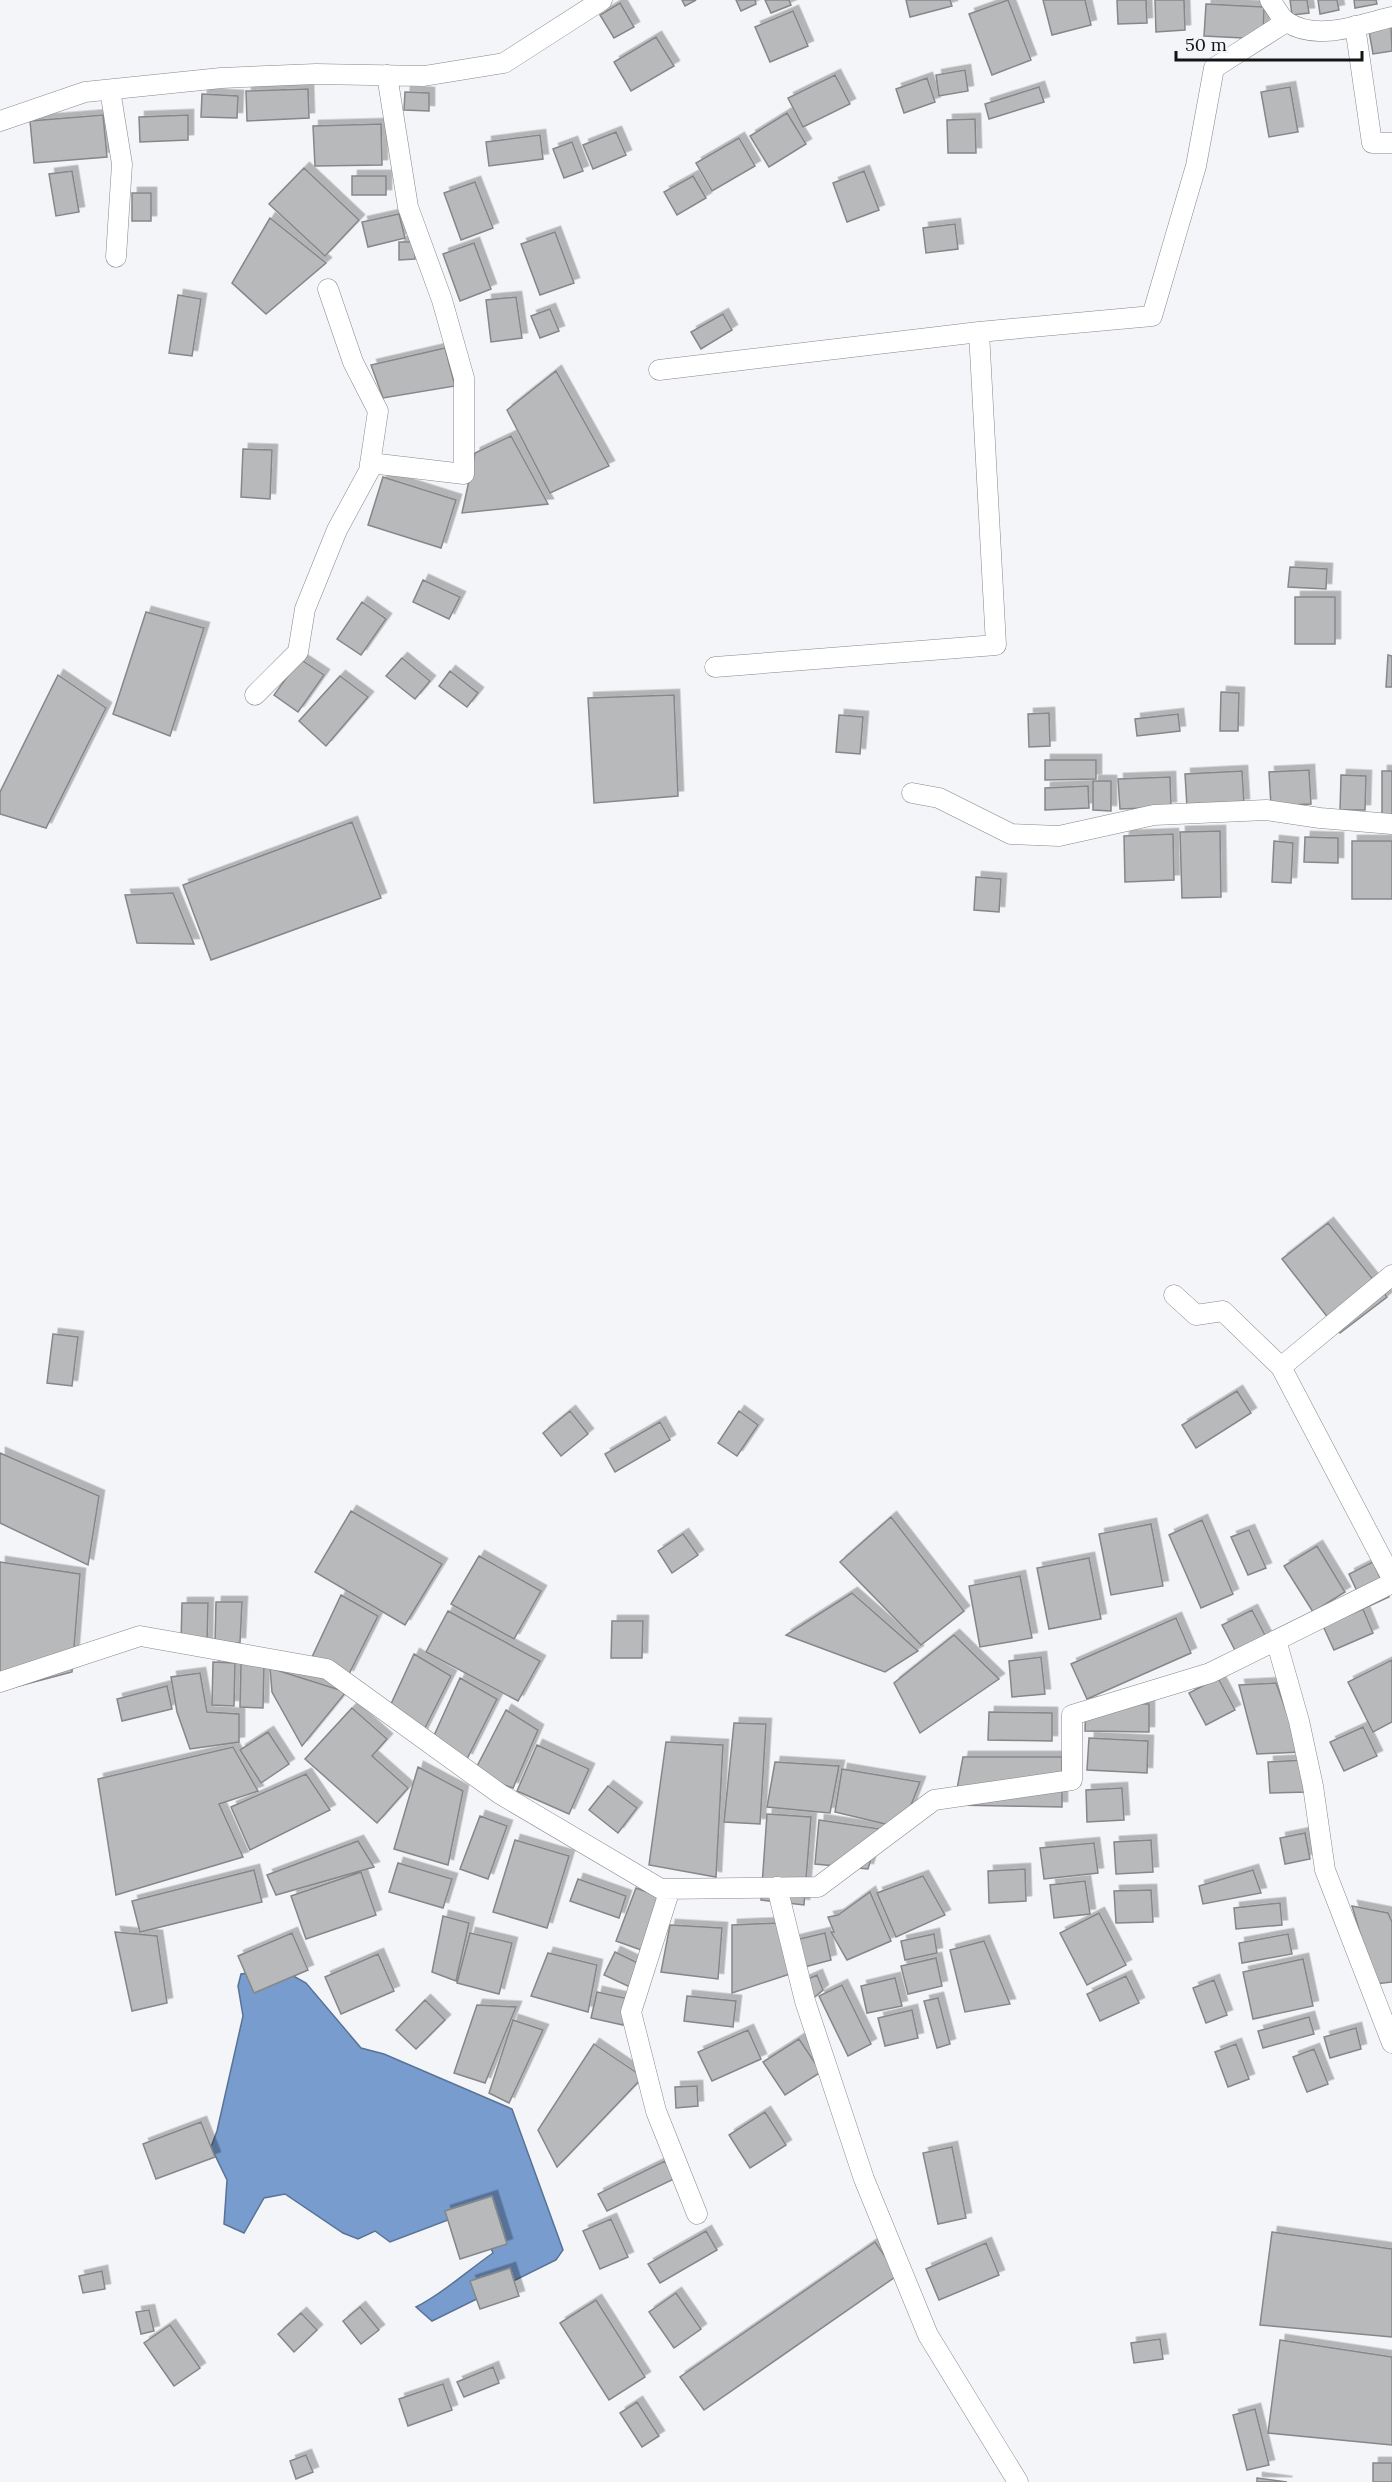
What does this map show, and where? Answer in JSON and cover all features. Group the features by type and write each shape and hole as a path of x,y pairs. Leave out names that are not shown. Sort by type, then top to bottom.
{"street":[{"path":"0,120 85,92 221,78 316,74 424,76 504,63 602,0"},
{"path":"1270,0 1286,22 1314,31 1355,26 1392,17"},
{"path":"659,370 979,332 1152,316 1196,166 1214,68 1286,22"},
{"path":"1355,26 1372,143 1392,143"},
{"path":"370,463 464,474 464,378 442,300 408,207 387,75"},
{"path":"110,90 122,164 116,257"},
{"path":"255,694 298,652 305,609 337,530 369,471 378,411 353,362 328,289"},
{"path":"715,667 996,645 979,332"},
{"path":"912,793 939,798 1011,834 1059,836 1154,815 1266,810 1320,818 1392,824"},
{"path":"1281,1367 1392,1275"},
{"path":"1174,1296 1196,1315 1223,1311 1281,1367 1392,1578"},
{"path":"0,1682 140,1636 327,1669 500,1794 661,1889 818,1887 934,1800 1072,1780 1072,1715 1210,1673 1392,1583"},
{"path":"1276,1640 1313,1786 1325,1869 1392,2043"},
{"path":"777,1887 806,2001 864,2179 928,2335 1018,2482"},
{"path":"670,1889 631,2012 656,2111 698,2214"}],"water":[{"path":"281,1969 306,1983 361,2048 384,2054 512,2109 563,2250 556,2260 432,2321 416,2307 446,2289 493,2253 478,2219 461,2215 390,2242 375,2231 358,2239 343,2233 285,2194 264,2198 244,2233 224,2224 227,2180 211,2147 217,2131 243,2016 238,1986 241,1974"}],"building":[{"path":"682,0 696,0 685,6"},
{"path":"736,0 755,0 756,4 741,11"},
{"path":"765,0 789,0 791,5 771,13"},
{"path":"906,0 950,0 952,6 910,17"},
{"path":"1008,0 1031,60 992,75 969,14"},
{"path":"1043,0 1085,0 1091,25 1052,35"},
{"path":"1117,0 1146,0 1147,23 1118,24"},
{"path":"1155,0 1184,0 1185,30 1156,32"},
{"path":"1290,0 1307,0 1309,13 1292,15"},
{"path":"1318,0 1337,0 1339,10 1320,14"},
{"path":"1354,0 1376,0 1377,4 1355,8"},
{"path":"620,3 634,27 614,38 600,15"},
{"path":"1206,4 1264,7 1263,39 1204,36"},
{"path":"793,11 808,46 770,62 755,27"},
{"path":"1391,27 1392,51 1373,54 1369,31"},
{"path":"656,37 674,66 631,91 614,62"},
{"path":"965,70 968,91 939,96 936,75"},
{"path":"835,75 850,104 803,127 788,98"},
{"path":"927,78 935,102 904,113 896,89"},
{"path":"1039,87 1044,102 989,119 985,104"},
{"path":"1290,87 1298,132 1269,137 1261,92"},
{"path":"308,89 309,118 247,121 246,91"},
{"path":"405,92 429,93 429,111 404,110"},
{"path":"202,94 238,96 237,118 201,117"},
{"path":"787,113 806,144 769,167 750,136"},
{"path":"103,115 107,157 34,163 30,121"},
{"path":"188,115 188,140 140,142 139,117"},
{"path":"975,119 976,153 948,153 947,120"},
{"path":"381,124 382,165 315,166 313,126"},
{"path":"616,132 626,155 593,169 583,145"},
{"path":"540,135 543,159 489,166 486,142"},
{"path":"739,138 755,166 712,191 696,163"},
{"path":"572,142 583,171 564,178 553,149"},
{"path":"304,168 359,220 325,256 269,204"},
{"path":"72,171 79,212 56,216 49,174"},
{"path":"864,171 879,210 847,222 833,183"},
{"path":"352,176 386,176 386,195 352,195"},
{"path":"693,176 706,198 677,215 664,192"},
{"path":"475,182 493,228 461,240 444,193"},
{"path":"132,193 151,193 151,221 132,221"},
{"path":"399,214 405,238 368,247 362,222"},
{"path":"270,218 326,263 266,314 232,283"},
{"path":"955,224 958,249 926,253 923,228"},
{"path":"555,232 574,283 540,295 521,244"},
{"path":"399,242 415,242 415,259 399,260"},
{"path":"474,243 491,289 460,301 443,254"},
{"path":"178,295 201,299 192,356 169,353"},
{"path":"516,297 522,338 491,342 486,300"},
{"path":"550,309 559,331 540,338 531,316"},
{"path":"723,314 732,330 701,349 691,332"},
{"path":"445,348 455,386 383,398 371,365"},
{"path":"556,371 609,466 550,493 507,410"},
{"path":"511,436 548,504 462,513 475,453"},
{"path":"243,449 272,450 270,499 241,497"},
{"path":"383,477 456,500 441,548 368,525"},
{"path":"1290,567 1327,569 1326,589 1288,587"},
{"path":"423,580 460,597 449,619 413,602"},
{"path":"1295,597 1335,597 1335,644 1295,644"},
{"path":"362,602 386,619 361,655 337,639"},
{"path":"146,612 204,628 170,736 113,714"},
{"path":"1388,655 1392,656 1392,687 1386,687"},
{"path":"402,658 430,681 415,699 386,676"},
{"path":"300,659 324,675 298,712 274,695"},
{"path":"450,671 478,693 467,707 439,686"},
{"path":"58,675 106,708 46,828 0,814 0,792"},
{"path":"340,676 368,697 326,746 299,721"},
{"path":"1221,692 1239,693 1238,731 1220,731"},
{"path":"674,695 678,796 594,803 588,698"},
{"path":"1049,713 1050,746 1029,747 1028,714"},
{"path":"1178,714 1180,731 1137,736 1135,719"},
{"path":"839,715 863,717 860,754 836,752"},
{"path":"1045,760 1096,760 1096,779 1045,780"},
{"path":"1309,770 1311,804 1271,806 1269,772"},
{"path":"1242,771 1244,804 1187,807 1185,774"},
{"path":"1382,771 1392,771 1392,816 1382,816"},
{"path":"1341,775 1366,776 1365,810 1340,810"},
{"path":"1170,777 1171,807 1120,809 1118,779"},
{"path":"1093,781 1111,781 1111,811 1093,810"},
{"path":"1088,786 1089,808 1045,810 1045,788"},
{"path":"352,822 381,898 211,960 183,885"},
{"path":"1220,831 1221,897 1182,898 1180,832"},
{"path":"1173,834 1174,880 1125,882 1124,836"},
{"path":"1305,837 1338,838 1338,863 1304,862"},
{"path":"1274,841 1293,843 1291,883 1272,882"},
{"path":"1352,841 1392,841 1392,899 1352,899"},
{"path":"976,877 1001,879 999,912 974,910"},
{"path":"173,893 194,944 137,943 125,895"},
{"path":"1328,1223 1387,1297 1340,1333 1282,1259"},
{"path":"53,1334 78,1337 72,1386 47,1383"},
{"path":"1237,1391 1251,1413 1196,1448 1182,1425"},
{"path":"570,1411 588,1434 561,1456 543,1433"},
{"path":"739,1411 758,1425 737,1456 718,1443"},
{"path":"660,1422 670,1440 615,1472 605,1454"},
{"path":"0,1453 99,1496 88,1565 0,1523"},
{"path":"351,1511 442,1564 405,1625 315,1572"},
{"path":"891,1517 964,1611 921,1645 840,1562"},
{"path":"1202,1520 1233,1594 1201,1608 1169,1535"},
{"path":"1151,1524 1163,1586 1111,1595 1099,1534"},
{"path":"1249,1530 1266,1568 1248,1575 1231,1537"},
{"path":"683,1534 698,1555 672,1573 658,1551"},
{"path":"1317,1546 1345,1592 1313,1612 1284,1566"},
{"path":"479,1556 541,1591 514,1639 451,1604"},
{"path":"1089,1558 1101,1619 1049,1629 1037,1568"},
{"path":"0,1562 80,1574 72,1672 0,1691"},
{"path":"1373,1562 1389,1597 1365,1608 1349,1574"},
{"path":"1020,1576 1032,1638 980,1647 969,1586"},
{"path":"852,1593 918,1651 885,1672 786,1635"},
{"path":"341,1595 378,1616 348,1676 312,1657"},
{"path":"216,1602 242,1602 240,1643 215,1642"},
{"path":"182,1603 208,1603 207,1644 181,1643"},
{"path":"1363,1609 1373,1633 1334,1650 1323,1626"},
{"path":"1252,1610 1269,1643 1239,1658 1222,1625"},
{"path":"448,1611 540,1661 518,1701 426,1652"},
{"path":"1176,1618 1191,1653 1087,1699 1071,1664"},
{"path":"612,1621 643,1621 642,1658 611,1658"},
{"path":"954,1635 999,1679 920,1733 894,1683"},
{"path":"414,1654 451,1676 421,1736 385,1717"},
{"path":"1041,1657 1045,1694 1012,1697 1009,1661"},
{"path":"1392,1660 1392,1722 1373,1732 1348,1682"},
{"path":"213,1662 235,1663 234,1706 212,1705"},
{"path":"241,1664 264,1665 263,1708 240,1707"},
{"path":"270,1668 346,1692 302,1746 272,1692"},
{"path":"200,1673 207,1712 239,1714 239,1742 190,1749 177,1712 171,1677"},
{"path":"460,1678 497,1699 467,1759 432,1740"},
{"path":"1218,1678 1235,1710 1206,1725 1189,1693"},
{"path":"1276,1683 1301,1752 1257,1754 1239,1685"},
{"path":"167,1686 172,1709 122,1721 117,1699"},
{"path":"1086,1702 1149,1704 1149,1732 1085,1731"},
{"path":"352,1708 387,1739 372,1756 408,1788 377,1823 305,1759"},
{"path":"506,1710 538,1730 513,1788 473,1774"},
{"path":"989,1712 1052,1713 1052,1741 988,1740"},
{"path":"734,1723 766,1724 760,1824 724,1822"},
{"path":"1363,1727 1377,1756 1344,1771 1330,1742"},
{"path":"268,1732 289,1764 261,1783 240,1750"},
{"path":"1089,1738 1148,1741 1147,1773 1087,1770"},
{"path":"666,1742 723,1745 716,1877 649,1865"},
{"path":"537,1745 589,1769 569,1814 517,1791"},
{"path":"233,1747 258,1791 219,1804 243,1857 116,1895 98,1779"},
{"path":"963,1757 1062,1757 1062,1807 954,1805"},
{"path":"1305,1760 1307,1792 1270,1793 1268,1762"},
{"path":"775,1762 839,1766 830,1813 767,1807"},
{"path":"418,1767 463,1791 448,1865 394,1849"},
{"path":"842,1769 920,1782 902,1828 835,1812"},
{"path":"306,1774 330,1810 250,1850 231,1807"},
{"path":"608,1786 637,1808 618,1833 589,1810"},
{"path":"1122,1788 1124,1820 1087,1822 1086,1790"},
{"path":"767,1814 811,1817 804,1905 761,1900"},
{"path":"480,1816 507,1826 488,1879 460,1869"},
{"path":"819,1820 880,1829 868,1869 815,1864"},
{"path":"1305,1833 1310,1859 1285,1864 1280,1838"},
{"path":"515,1840 569,1856 547,1928 493,1912"},
{"path":"1151,1840 1153,1872 1116,1874 1114,1842"},
{"path":"358,1841 374,1867 276,1895 267,1875"},
{"path":"1094,1843 1098,1873 1044,1879 1040,1848"},
{"path":"398,1863 452,1879 443,1908 389,1892"},
{"path":"1025,1869 1026,1901 989,1903 988,1871"},
{"path":"254,1870 262,1902 140,1932 132,1901"},
{"path":"1253,1870 1261,1893 1203,1904 1199,1886"},
{"path":"361,1872 376,1915 306,1939 291,1896"},
{"path":"923,1876 945,1915 896,1937 877,1893"},
{"path":"578,1879 626,1896 619,1918 570,1901"},
{"path":"1085,1881 1090,1914 1054,1918 1050,1885"},
{"path":"636,1888 664,1898 644,1951 616,1941"},
{"path":"1151,1890 1153,1922 1116,1923 1114,1891"},
{"path":"870,1892 891,1941 847,1960 831,1932 834,1932 828,1917 838,1915"},
{"path":"1280,1903 1282,1925 1236,1929 1234,1908"},
{"path":"1352,1906 1388,1913 1392,1922 1392,1982 1375,1984"},
{"path":"1099,1913 1126,1965 1087,1985 1060,1933"},
{"path":"443,1916 469,1923 456,1981 432,1972"},
{"path":"778,1923 790,1974 732,1993 732,1925"},
{"path":"670,1925 722,1928 718,1979 661,1972"},
{"path":"115,1932 157,1936 167,2003 132,2011"},
{"path":"292,1933 308,1970 254,1993 238,1956"},
{"path":"470,1933 512,1943 499,1994 457,1983"},
{"path":"825,1933 831,1960 797,1969 791,1941"},
{"path":"934,1934 937,1953 905,1960 901,1941"},
{"path":"1288,1934 1292,1954 1242,1963 1239,1943"},
{"path":"984,1941 1010,2004 965,2012 950,1950"},
{"path":"615,1952 640,1964 630,1987 604,1975"},
{"path":"548,1953 597,1965 588,2012 531,1996"},
{"path":"378,1954 394,1991 341,2014 325,1977"},
{"path":"936,1958 942,1986 908,1994 901,1966"},
{"path":"1303,1959 1313,2006 1253,2019 1243,1972"},
{"path":"817,1975 823,1990 810,2001 801,1982"},
{"path":"1126,1976 1139,2003 1100,2021 1087,1994"},
{"path":"895,1978 902,2006 867,2013 861,1986"},
{"path":"1214,1980 1227,2015 1206,2023 1193,1988"},
{"path":"842,1985 871,2044 848,2056 819,1996"},
{"path":"597,1992 629,1999 623,2025 591,2018"},
{"path":"687,1996 736,2001 733,2027 684,2021"},
{"path":"938,1998 950,2044 937,2048 924,2001"},
{"path":"425,2000 445,2020 416,2049 396,2030"},
{"path":"477,2005 516,2007 485,2083 454,2073"},
{"path":"912,2010 918,2038 885,2046 878,2018"},
{"path":"1309,2017 1314,2034 1263,2048 1258,2031"},
{"path":"513,2020 543,2030 509,2103 489,2093"},
{"path":"1356,2028 1361,2049 1330,2058 1324,2037"},
{"path":"748,2030 761,2059 712,2081 698,2052"},
{"path":"799,2039 821,2072 785,2095 763,2062"},
{"path":"594,2044 643,2077 557,2167 538,2130"},
{"path":"1236,2044 1249,2079 1228,2087 1215,2052"},
{"path":"1314,2049 1328,2084 1307,2092 1293,2057"},
{"path":"697,2086 698,2106 676,2108 675,2087"},
{"path":"765,2112 786,2145 750,2168 729,2135"},
{"path":"201,2122 215,2157 156,2179 143,2144"},
{"path":"952,2147 966,2218 938,2224 923,2153"},
{"path":"665,2161 674,2179 607,2211 598,2194"},
{"path":"492,2196 507,2244 460,2259 445,2211"},
{"path":"611,2219 628,2257 600,2269 583,2231"},
{"path":"706,2231 717,2250 660,2283 648,2264"},
{"path":"1272,2232 1392,2249 1392,2337 1260,2325"},
{"path":"875,2242 898,2275 704,2410 680,2377"},
{"path":"986,2243 999,2275 939,2300 926,2269"},
{"path":"510,2268 519,2296 480,2309 470,2281"},
{"path":"102,2271 105,2289 83,2293 79,2276"},
{"path":"676,2293 701,2329 674,2348 649,2312"},
{"path":"596,2300 645,2377 609,2400 560,2323"},
{"path":"360,2307 379,2330 361,2344 343,2321"},
{"path":"149,2310 154,2331 141,2334 136,2312"},
{"path":"301,2313 317,2330 294,2352 278,2334"},
{"path":"170,2325 200,2368 174,2386 144,2343"},
{"path":"1160,2339 1163,2359 1134,2363 1131,2343"},
{"path":"1280,2340 1392,2357 1392,2445 1268,2433"},
{"path":"493,2367 499,2383 464,2397 457,2382"},
{"path":"443,2384 452,2410 408,2426 399,2399"},
{"path":"637,2402 659,2436 642,2447 620,2413"},
{"path":"1255,2409 1269,2465 1247,2470 1233,2415"},
{"path":"306,2455 313,2472 296,2479 290,2461"},
{"path":"1373,2463 1392,2463 1392,2482 1373,2482"},
{"path":"1257,2478 1287,2482 1257,2482"}]}
